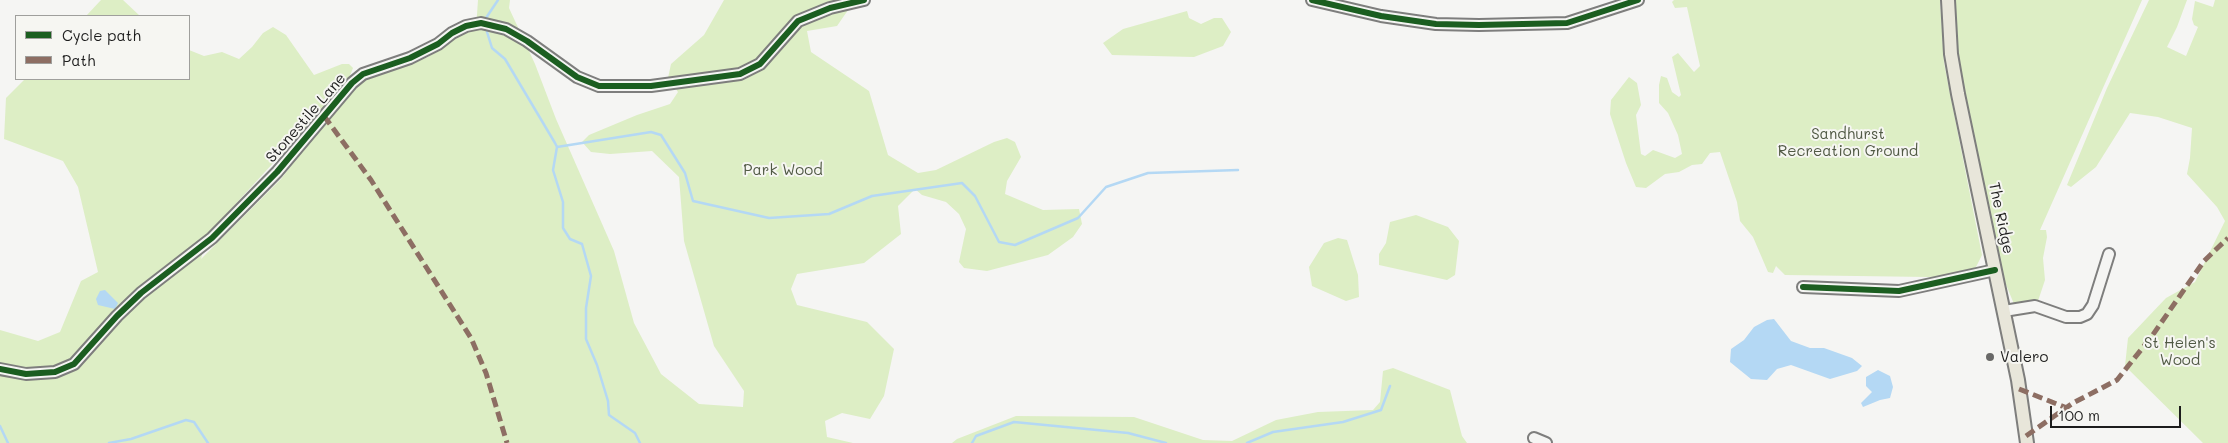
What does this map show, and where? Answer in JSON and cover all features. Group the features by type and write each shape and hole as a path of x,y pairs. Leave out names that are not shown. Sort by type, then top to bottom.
{"main road":[{"name":"The Ridge","path":"1948,0 1953,64 2018,380 2028,443"}],"street":[{"name":"Stonestile Lane","path":"0,369 26,374 55,372 74,364 117,316 141,294 212,238 277,172 352,82 363,74 410,58 438,44 452,33 466,26 481,23 506,29 527,41 577,77 599,86 651,86 740,74 760,64 798,21 830,8 864,0"},
{"path":"1312,0 1381,16 1436,24 1479,26 1566,23 1638,0"},
{"path":"2004,311 2035,306 2066,316 2080,317 2087,314 2093,305 2109,254"},
{"path":"1804,287 1899,291 1995,270"},
{"path":"1534,438 1546,443"}],"green space":[{"path":"101,0 123,0 139,15 87,15"},
{"name":"Park Wood","path":"478,0 510,0 509,8 535,64 556,119 614,251 634,323 661,374 699,404 743,407 744,391 714,346 684,241 679,177 652,151 610,154 591,152 582,142 589,135 637,115 670,104 678,92 668,78 671,64 704,35 724,0 855,0 837,26 807,31 811,52 869,91 888,155 918,173 936,170 994,142 1007,138 1015,142 1021,157 1007,181 1005,194 1043,210 1079,209 1082,224 1073,237 1048,255 987,271 964,268 959,262 966,229 959,214 946,202 922,195 915,189 898,206 901,234 864,263 797,274 791,289 797,305 867,322 894,349 884,396 870,419 842,413 825,421 827,437 853,443 0,443 0,330 38,341 60,332 81,281 98,272 78,187 63,161 4,139 6,98 24,80 190,80 190,50 204,56 222,52 239,59 263,33 273,27 286,35 314,75 342,64 349,64 353,68 349,78 334,95 340,105 354,89 370,77 428,57 461,33 476,29","holes":["309,124 319,129 281,179 201,259 208,234"]},
{"name":"Sandhurst Recreation Ground","path":"1674,0 1940,0 1944,63 1982,255 1976,267 1950,276 1928,277 1785,275 1776,266 1773,273 1768,272 1753,237 1740,221 1737,202 1720,152 1710,153 1702,164 1692,165 1679,172 1665,174 1646,188 1636,187 1610,114 1611,100 1629,77 1637,83 1641,105 1636,115 1641,154 1645,156 1653,150 1675,158 1682,154 1678,135 1668,113 1659,103 1659,85 1661,76 1667,78 1672,92 1679,97 1681,95 1672,57 1678,53 1694,72 1700,66 1687,7 1675,8 1672,2"},
{"path":"1951,0 2142,0 2040,230 2046,230 2047,237 2043,258 2045,280 2038,301 2028,307 2014,304 2000,270 1957,78"},
{"name":"St Helen's Wood","path":"2149,0 2187,0 2167,47 2186,56 2198,27 2194,25 2192,19 2195,1 2213,7 2215,0 2228,0 2228,443 2203,443 2125,366 2128,338 2166,298 2195,282 2225,221 2217,207 2187,174 2192,128 2158,117 2130,113 2096,167 2071,187 2067,185 2107,88"},
{"path":"1187,11 1189,18 1201,24 1214,18 1222,18 1231,32 1223,46 1194,57 1112,55 1103,43 1123,29"},
{"path":"1416,215 1448,227 1459,241 1455,275 1447,280 1379,265 1379,254 1386,243 1390,222"},
{"path":"1338,238 1347,240 1358,275 1359,297 1346,301 1312,286 1309,267 1324,243"},
{"path":"1393,368 1450,390 1462,436 1467,443 952,443 957,439 1016,416 1134,417 1203,440 1232,441 1276,420 1318,412 1373,410 1380,402 1383,371"}],"water":[{"path":"105,290 118,303 115,309 98,305 96,299 100,291"},
{"path":"1774,319 1791,341 1810,348 1824,348 1852,358 1862,366 1857,371 1830,379 1791,365 1777,369 1767,380 1751,379 1730,362 1731,349 1744,340 1754,327 1767,320"},
{"path":"1878,370 1890,376 1893,387 1890,398 1863,407 1861,403 1872,392 1866,386 1866,377"}],"waterway":[{"path":"486,18 498,0"},
{"path":"487,32 492,48 505,59 557,147 553,170 563,202 563,228 570,239 582,244 591,276 586,308 586,339 597,365 608,401 609,415 635,433 640,443"},
{"path":"557,147 651,132 661,135 685,173 693,201 769,218 829,214 872,196 962,183 975,196 999,242 1015,245 1078,218 1106,187 1148,173 1238,170"},
{"path":"1247,443 1273,432 1343,422 1381,410 1390,386"},
{"path":"109,443 131,439 186,420 194,422 208,443"},
{"path":"972,443 976,436 1014,422 1128,433 1166,443"},
{"path":"0,426 8,443"}],"marked path":[{"path":"324,116 371,180 471,338 486,373 507,443"},
{"path":"2026,436 2073,403 2117,380 2152,336 2204,261 2228,238"},
{"path":"2019,389 2067,408"}],"cycle path":[{"path":"0,369 26,374 55,372 74,364 117,316 141,293 212,238 277,172 352,83 363,74 410,58 438,44 452,33 466,26 481,23 506,29 527,41 577,77 599,86 651,86 740,74 760,64 798,21 830,8 864,0"},
{"path":"1312,0 1381,16 1436,24 1479,25 1567,23 1638,0"},
{"path":"1803,287 1899,291 1995,270"}],"place":[{"name":"Valero","path":"1990,357"}]}
